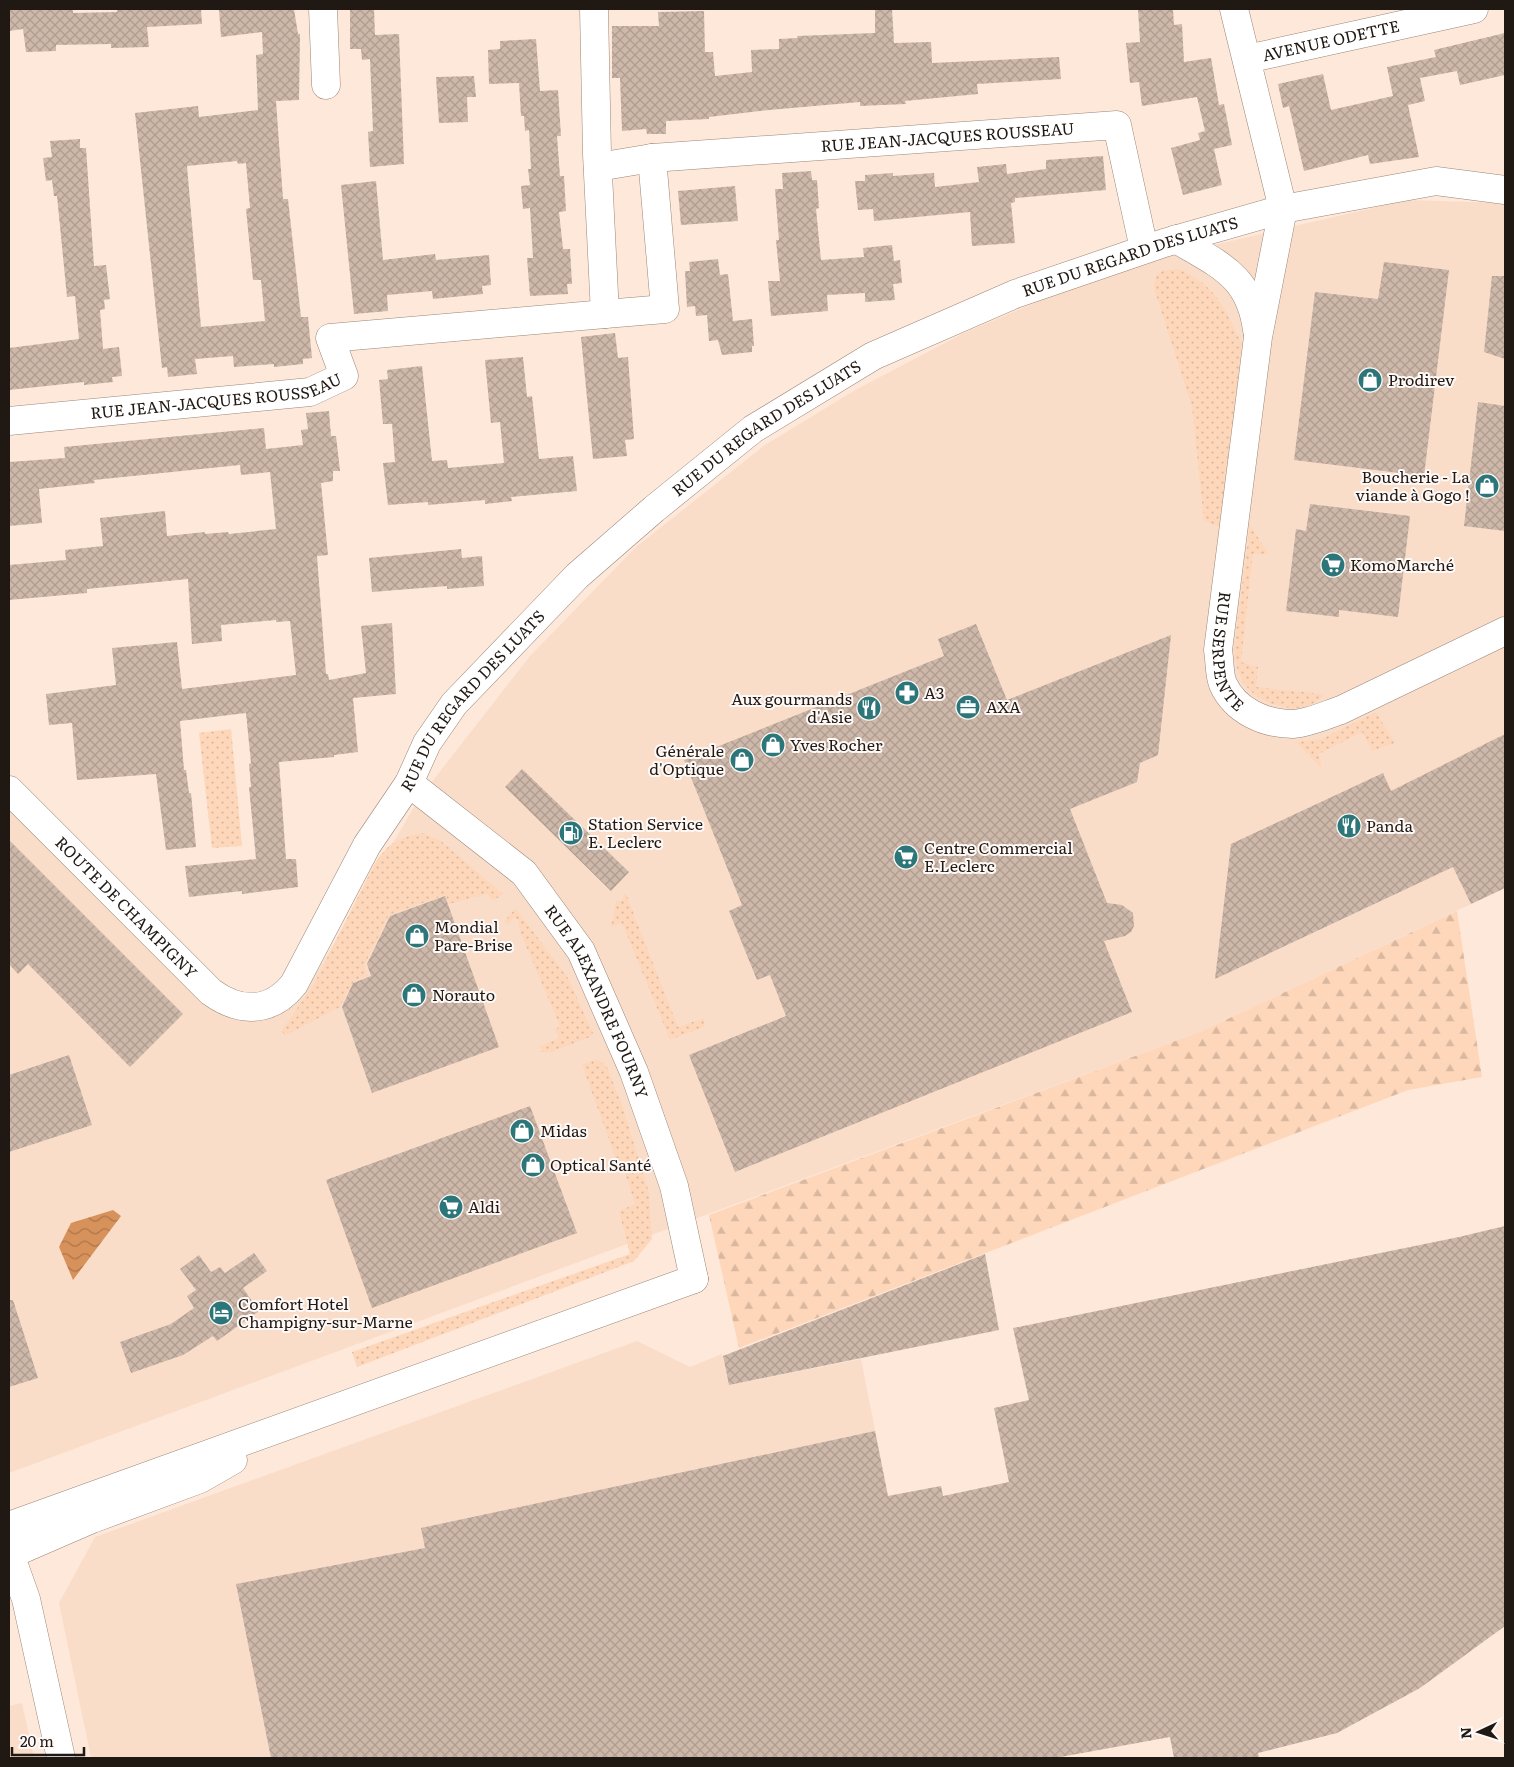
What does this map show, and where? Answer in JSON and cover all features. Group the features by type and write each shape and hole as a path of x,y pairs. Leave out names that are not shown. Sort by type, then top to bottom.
{"street":[{"path":"323,9 326,85"},
{"path":"594,9 598,167 605,314"},
{"path":"1234,9 1283,209"},
{"name":"AVENUE ODETTE","path":"1247,59 1474,9"},
{"name":"RUE JEAN-JACQUES ROUSSEAU","path":"598,167 652,158 1117,125 1144,249"},
{"name":"RUE JEAN-JACQUES ROUSSEAU","path":"9,421 310,392 344,376 330,338 665,309 652,158"},
{"name":"RUE DU REGARD DES LUATS","path":"254,1009 273,1003 287,993 294,984 367,845 408,783 427,743 454,704 577,576 654,509 753,429 873,356 1015,294 1144,249 1283,209 1436,181 1505,190"},
{"name":"RUE SERPENTE","path":"1283,209 1258,336 1218,650 1223,684 1236,704 1258,718 1293,724 1317,719 1341,710 1505,631"},
{"name":"RUE SERPENTE","path":"1176,239 1232,272 1254,308 1258,336"},
{"name":"RUE ALEXANDRE FOURNY","path":"291,1426 694,1280 674,1186 634,1072 582,951 524,873 408,783"},
{"name":"ROUTE DE CHAMPIGNY","path":"9,790 211,992 233,1005 254,1009"},
{"path":"9,1549 206,1456 291,1426"},
{"path":"9,1526 200,1479 291,1426"},
{"path":"9,1549 206,1456"},
{"path":"9,1549 26,1599 61,1758"}],"shaded area":[{"path":"1407,200 1505,203 1505,888 1202,1031 9,1473 9,806 224,1011 303,996 420,797 530,656 636,547 765,445 857,389 964,333 1119,267"},
{"path":"637,1341 690,1367 722,1354 729,1385 861,1359 888,1496 941,1486 994,1758 91,1758 59,1603 95,1537"},
{"path":"22,1703 34,1758 9,1758 9,1706"}],"green space":[{"path":"1179,269 1203,283 1211,291 1224,309 1242,344 1222,528 1204,521 1192,407 1154,288 1156,275 1164,270"},
{"path":"1250,525 1269,554 1253,554 1241,662 1258,667 1256,687 1324,694 1316,702 1305,706 1294,708 1282,707 1259,698 1243,682 1237,669 1234,648"},
{"path":"1376,712 1395,743 1372,751 1362,732 1319,754 1322,769 1296,742 1321,739"},
{"path":"231,729 242,846 212,848 199,733"},
{"path":"423,833 441,841 503,894 493,901 487,894 449,904 445,895 389,915 364,966 368,976 354,981 340,1007 284,1036 282,1030 314,984 375,863 390,845 401,839"},
{"path":"623,894 626,894 678,1027 704,1018 704,1027 670,1040 622,923 611,927 616,901 623,900"},
{"path":"514,910 517,910 568,978 593,1033 590,1037 551,1052 541,1052 540,1046 559,1038 555,1030 560,1026 520,932 518,920 514,918 508,925 504,922"},
{"path":"1457,911 1482,1077 1408,1090 739,1348 709,1215 1202,1031"},
{"path":"597,1059 607,1067 623,1108 649,1192 652,1239 634,1261 357,1367 352,1352 630,1254 619,1211 635,1204 625,1173 621,1173 582,1065"}],"water":[{"path":"113,1210 121,1216 73,1280 59,1247 71,1223"}],"building":[{"path":"9,9 73,9 73,13 117,12 117,9 201,9 202,24 147,27 149,47 111,48 111,44 56,45 56,51 26,52 23,29 9,31"},
{"path":"219,9 294,9 298,34 300,34 299,100 276,101 283,199 288,199 301,317 308,317 312,358 303,359 303,364 274,367 274,364 234,367 233,356 195,359 197,374 168,377 167,367 162,368 135,113 198,106 199,117 258,110 256,55 263,54 262,32 221,37","holes":["237,161 238,164 246,163 250,208 246,209 253,280 261,280 265,321 201,327 187,166"]},
{"path":"350,9 374,9 375,35 399,34 404,164 370,167 368,132 373,131 370,59 362,60 361,49 350,49"},
{"path":"875,9 892,9 894,43 931,42 932,63 1059,57 1061,79 977,84 978,94 905,101 906,104 860,106 860,102 769,110 709,117 709,119 666,121 666,134 647,134 646,129 622,131 620,78 612,78 612,26 659,26 658,12 704,11 705,52 713,52 715,76 752,72 751,50 779,49 779,39 798,38 797,36 875,33"},
{"path":"1138,9 1173,9 1174,25 1182,24 1184,62 1211,58 1219,105 1224,104 1232,145 1214,149 1222,185 1183,195 1171,148 1200,140 1198,133 1205,131 1197,97 1142,106 1139,82 1130,83 1126,43 1140,42"},
{"path":"1505,33 1505,75 1460,85 1457,71 1420,78 1425,101 1408,105 1419,157 1370,164 1368,155 1304,171 1289,106 1283,108 1278,84 1323,74 1331,110 1393,96 1387,67 1436,57 1434,50"},
{"path":"536,39 540,91 558,90 561,136 557,136 560,176 564,176 566,211 559,212 563,249 570,249 572,284 567,284 568,294 530,296 527,258 533,258 530,208 523,209 521,186 530,185 528,169 531,169 529,130 525,131 524,116 521,116 519,83 489,84 488,50 500,49 500,41"},
{"path":"474,76 476,97 467,97 468,122 439,123 436,77"},
{"path":"80,139 80,148 86,148 94,266 106,265 110,299 104,300 105,309 100,310 103,349 119,347 122,376 112,377 113,382 84,385 84,382 9,390 9,348 79,339 75,296 67,297 57,196 54,196 52,180 46,181 43,158 52,157 50,141"},
{"path":"1103,156 1106,190 1015,198 1015,202 1011,203 1015,243 972,246 970,212 874,221 873,209 858,210 855,181 865,181 865,175 893,173 893,176 934,173 935,187 979,182 977,167 1006,164 1007,174 1046,169 1046,160"},
{"path":"811,171 812,180 817,180 819,208 816,209 821,260 864,257 863,248 892,245 894,261 900,260 902,283 893,284 895,300 865,302 865,293 827,295 828,311 771,316 768,281 780,281 776,240 779,240 775,189 783,189 782,173"},
{"path":"376,181 383,260 435,254 436,260 489,255 491,285 482,286 483,294 433,299 432,291 387,295 388,311 354,314 341,185"},
{"path":"735,186 738,221 681,225 678,191"},
{"path":"718,259 720,275 728,274 733,321 752,319 754,346 752,346 752,352 722,355 718,340 709,341 707,315 696,316 695,306 687,307 685,271 690,271 689,262"},
{"name":"Prodirev","path":"1384,262 1449,270 1424,476 1294,460 1315,292 1378,299"},
{"path":"1492,276 1505,276 1505,359 1484,352"},
{"path":"615,333 618,358 628,357 634,439 625,440 627,456 593,459 581,337"},
{"path":"523,357 527,397 532,396 539,459 573,456 577,491 511,497 512,501 485,504 485,500 428,505 428,502 388,505 383,463 395,462 392,424 383,424 379,380 388,379 387,370 422,366 432,461 447,460 448,468 504,463 500,422 491,423 485,360"},
{"name":"Boucherie - La viande à Gogo !","path":"1478,402 1505,406 1505,531 1464,526"},
{"path":"329,411 331,436 336,436 340,471 333,471 333,481 321,483 328,555 317,556 326,674 328,674 329,680 366,673 361,626 392,623 396,694 353,698 358,752 334,755 334,757 279,762 286,859 296,859 298,887 242,894 242,891 189,897 185,866 256,859 249,787 251,787 249,764 251,763 246,713 180,721 184,770 186,770 189,793 191,793 196,847 166,850 156,774 77,780 72,723 49,725 46,694 116,685 112,648 177,642 182,689 296,675 290,621 276,622 276,620 221,625 222,641 192,644 188,579 87,589 87,593 9,600 9,565 66,560 65,550 103,546 100,518 165,511 167,536 205,532 205,534 228,532 229,534 276,529 270,472 241,475 240,465 94,480 95,483 39,489 42,523 9,526 9,462 65,458 64,447 264,428 266,449 303,445 301,430 308,429 306,413"},
{"path":"1310,504 1410,516 1398,617 1339,610 1339,617 1286,611 1296,529 1306,531"},
{"path":"461,549 462,558 482,556 484,586 447,589 447,586 372,592 369,558"},
{"name":"Centre Commercial E.Leclerc","path":"976,624 1007,700 1171,635 1158,755 1140,763 1137,782 1070,809 1107,903 1122,905 1133,913 1134,926 1131,932 1125,936 1104,941 1132,1012 735,1172 689,1055 786,1016 770,975 757,980 729,911 742,905 684,760 944,656 938,639"},
{"path":"1505,734 1505,888 1471,904 1453,867 1215,979 1231,844 1383,773 1391,791"},
{"name":"Station Service E. Leclerc","path":"522,769 629,872 611,891 505,787"},
{"path":"9,840 183,1014 130,1067 28,964 18,974 9,964"},
{"name":"Norauto","path":"445,896 499,1047 372,1093 342,1007 353,983 371,976 367,964 390,916"},
{"path":"69,1055 92,1125 9,1152 9,1075"},
{"name":"Aldi","path":"530,1106 577,1233 372,1308 326,1180"},
{"path":"1505,1226 1505,1626 1420,1688 1337,1733 1258,1753 1259,1758 1174,1758 1170,1737 1055,1758 271,1758 236,1584 425,1548 421,1528 875,1431 888,1496 941,1486 943,1496 1009,1482 994,1408 1029,1400 1013,1328"},
{"name":"Comfort Hotel Champigny-sur-Marne","path":"254,1253 267,1271 243,1288 259,1311 217,1341 213,1336 183,1355 131,1373 120,1342 171,1324 194,1308 187,1296 196,1290 180,1269 199,1255 211,1272 220,1267 225,1273"},
{"path":"985,1254 999,1330 729,1385 723,1356"},
{"path":"9,1300 13,1300 38,1378 9,1387"}],"place":[{"name":"Prodirev","path":"1370,380"},
{"name":"Boucherie - La viande à Gogo !","path":"1487,486"},
{"name":"KomoMarché","path":"1333,565"},
{"name":"A3","path":"907,693"},
{"name":"AXA","path":"968,707"},
{"name":"Aux gourmands d'Asie","path":"869,708"},
{"name":"Yves Rocher","path":"773,745"},
{"name":"Générale d'Optique","path":"742,760"},
{"name":"Panda","path":"1349,826"},
{"name":"Station Service E. Leclerc","path":"571,833"},
{"name":"Centre Commercial E.Leclerc","path":"906,857"},
{"name":"Mondial Pare-Brise","path":"417,936"},
{"name":"Norauto","path":"414,995"},
{"name":"Midas","path":"522,1131"},
{"name":"Optical Santé","path":"533,1165"},
{"name":"Aldi","path":"451,1207"},
{"name":"Comfort Hotel Champigny-sur-Marne","path":"221,1313"}]}
